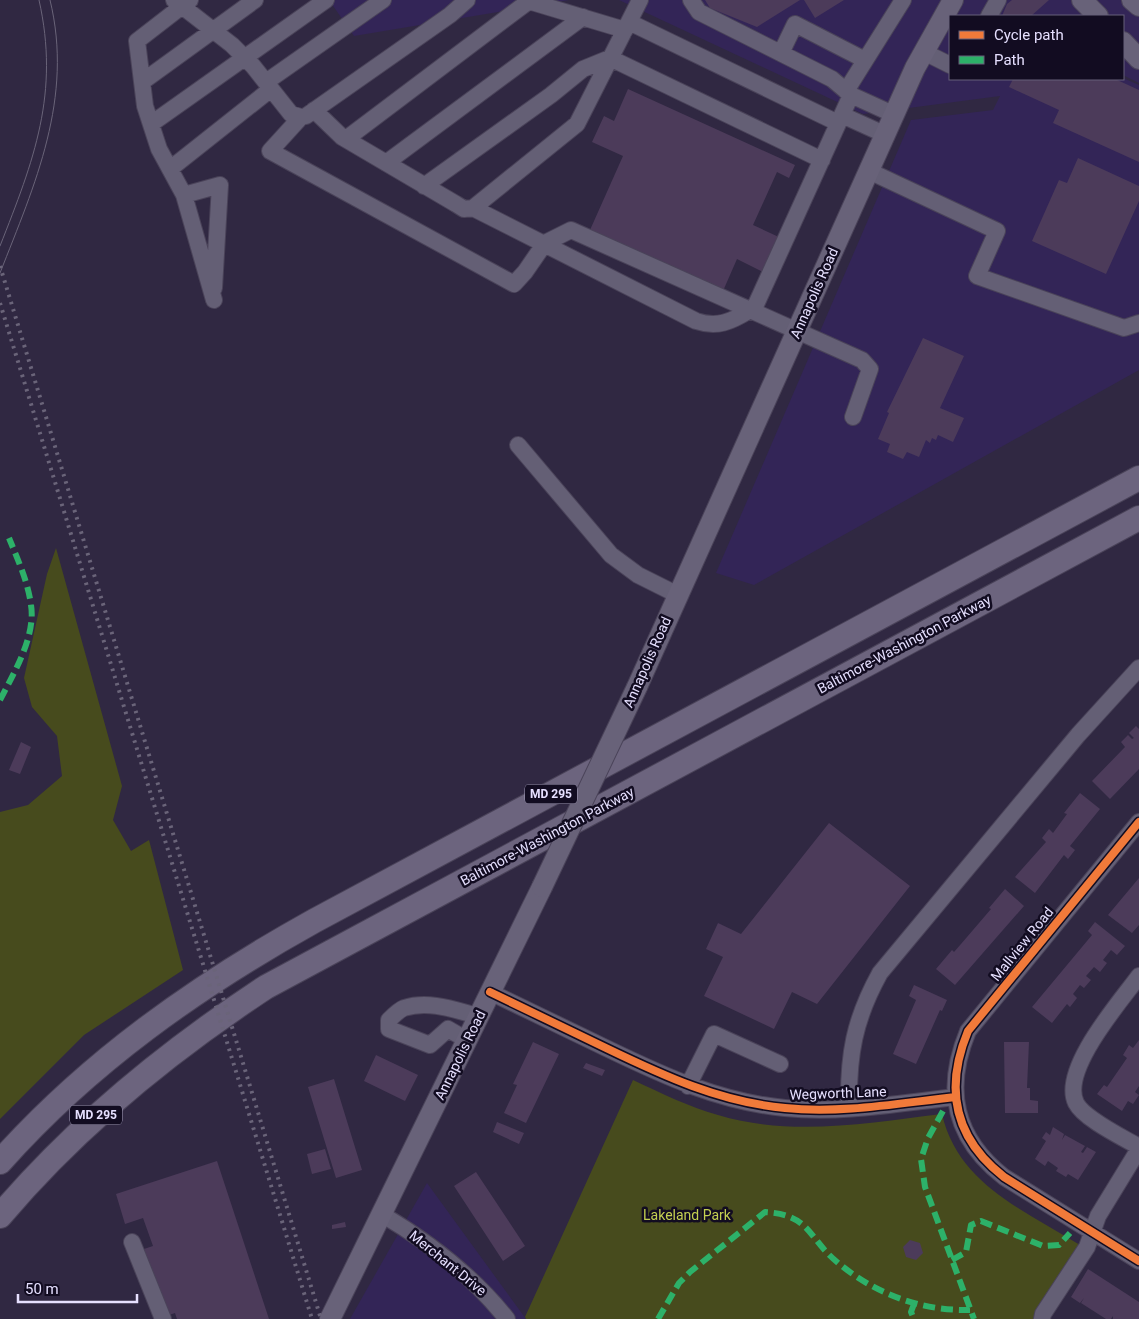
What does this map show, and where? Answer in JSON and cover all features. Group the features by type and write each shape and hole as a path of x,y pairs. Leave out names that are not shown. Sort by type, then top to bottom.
{"highway":[{"name":"MD 295","path":"0,1162 48,1113 104,1061 167,1012 235,967 332,912 1139,478"},
{"name":"Baltimore-Washington Parkway","path":"0,1216 49,1161 106,1106 197,1033 266,987 1139,518"}],"main road":[{"name":"Annapolis Road","path":"330,1319 383,1215 637,688 869,171 924,52 952,0"},
{"path":"1132,0 1139,6"},
{"path":"1124,43 1139,59"}],"street":[{"path":"142,82 255,0"},
{"path":"151,124 326,0"},
{"path":"170,169 269,86 383,0"},
{"path":"466,0 450,15 307,114 270,152 514,284 525,272 544,243 571,230 862,360 870,369 853,417"},
{"path":"556,9 571,0"},
{"path":"473,208 577,124 640,0"},
{"path":"691,0 699,12 832,79 849,93 895,115"},
{"path":"184,195 220,185 214,300 184,195 159,149 145,106 137,41 182,2 245,59 291,114 307,114 424,186 464,208 473,208 696,321 710,326 725,324 752,311 822,160 849,93 865,60 903,0"},
{"path":"990,15 998,0"},
{"path":"346,139 527,1 583,17 627,26 840,119 886,135"},
{"path":"386,163 583,17"},
{"path":"781,53 795,24 865,60"},
{"path":"924,52 949,64"},
{"path":"424,186 551,95 583,69 610,58 822,160"},
{"path":"869,171 997,231 977,276 1124,328 1139,323"},
{"path":"518,445 610,554 638,575 678,595"},
{"path":"849,1108 848,1070 852,1043 867,997 880,973 1072,742 1139,668"},
{"name":"Mallview Road","path":"956,1097 956,1072 960,1051 968,1032 1139,822"},
{"path":"1042,1319 1043,1314 1087,1247 1098,1216 1139,1148 1084,1113 1076,1103 1074,1091 1082,1057 1139,976"},
{"name":"Wegworth Lane","path":"490,992 688,1086 724,1098 786,1108 849,1108 956,1097"},
{"path":"466,1040 448,1029 430,1045 389,1030 389,1020 402,1008 420,1006 439,1006 478,1016"},
{"path":"688,1086 714,1034 780,1064"},
{"path":"956,1097 961,1120 971,1144 985,1162 1004,1177 1139,1261"},
{"name":"Merchant Drive","path":"383,1215 420,1237 446,1258 490,1298 507,1319"},
{"path":"132,1242 163,1319"}],"shaded area":[{"path":"329,0 569,0 354,36"},
{"path":"619,0 1139,0 1139,83 1124,76 1124,15 949,15 949,80 1124,80 1124,78 1139,85 1139,370 754,585 716,573 911,120 993,110 1000,96 863,114"},
{"path":"427,1183 526,1319 350,1319"}],"green space":[{"path":"56,548 122,786 113,820 131,851 149,840 183,970 84,1035 0,1119 0,812 28,805 62,776 57,736 32,707 24,678 47,574"},
{"name":"Lakeland Park","path":"633,1080 707,1112 746,1122 773,1125 801,1127 830,1126 942,1114 950,1138 962,1159 978,1177 1016,1207 1080,1245 1033,1319 526,1319 525,1317"}],"building":[{"path":"705,0 800,0 757,27 710,8"},
{"path":"804,0 844,0 815,18"},
{"path":"1012,0 1049,0 1032,15 1002,15 1007,4"},
{"path":"1012,80 1117,80 1139,90 1139,162 1053,123 1059,110 1009,87"},
{"path":"628,89 795,165 789,178 777,172 753,225 781,238 765,273 737,259 723,291 590,230 623,156 592,142 604,116 614,121"},
{"path":"1078,158 1139,186 1139,201 1106,274 1032,241 1059,180 1067,183"},
{"path":"923,338 964,356 940,408 964,418 953,442 938,435 936,440 932,438 930,443 926,440 919,457 907,452 903,459 887,452 890,444 878,439 889,413 887,412"},
{"path":"1136,726 1139,729 1139,769 1110,799 1092,781 1125,747 1121,742 1128,735 1132,739 1134,738 1129,733"},
{"path":"21,742 31,747 20,774 9,770"},
{"path":"1080,793 1100,809 1070,846 1075,850 1068,859 1064,855 1035,893 1015,877 1046,842 1042,838 1049,829 1053,833 1067,814 1064,813"},
{"path":"829,823 910,886 817,1004 792,992 774,1029 704,996 723,957 706,949 718,923 741,934"},
{"path":"1139,878 1139,925 1132,933 1108,915"},
{"path":"1005,889 1024,906 955,985 936,969 952,950 954,952 961,944 991,909 989,908"},
{"path":"1095,922 1125,946 1117,955 1111,950 1103,960 1107,963 1100,972 1094,967 1086,976 1091,980 1084,988 1080,985 1073,994 1077,998 1070,1007 1067,1004 1052,1023 1032,1007 1092,935 1088,931"},
{"path":"914,985 947,1000 942,1011 940,1010 916,1064 893,1054 916,1000 909,996"},
{"path":"1139,1040 1139,1086 1135,1092 1139,1095 1133,1104 1128,1101 1122,1111 1097,1094 1104,1085 1107,1087 1127,1058 1123,1055 1129,1045 1133,1048"},
{"path":"533,1042 559,1054 526,1123 504,1113 517,1085 513,1084"},
{"path":"1004,1042 1029,1042 1027,1088 1030,1088 1030,1100 1038,1101 1038,1113 1005,1113"},
{"path":"376,1055 418,1075 405,1101 364,1081"},
{"path":"586,1063 605,1070 602,1076 583,1068"},
{"path":"334,1079 362,1170 336,1178 308,1087"},
{"path":"497,1122 524,1133 519,1144 493,1132"},
{"path":"1053,1127 1064,1134 1062,1140 1065,1135 1085,1146 1081,1152 1083,1153 1087,1147 1096,1152 1078,1180 1068,1174 1066,1177 1056,1171 1058,1168 1048,1161 1045,1166 1035,1159 1046,1141 1042,1138 1046,1132 1050,1135"},
{"path":"325,1149 331,1169 312,1174 307,1154"},
{"path":"217,1161 269,1319 177,1319 175,1313 166,1316 144,1249 153,1246 143,1218 125,1224 116,1194"},
{"path":"476,1172 525,1246 503,1261 454,1186"},
{"path":"345,1222 346,1227 332,1229 332,1225"},
{"path":"910,1240 920,1243 923,1253 916,1260 906,1257 903,1247"},
{"path":"1088,1269 1139,1302 1139,1319 1113,1319 1113,1316 1111,1319 1106,1319 1081,1303 1084,1298 1080,1303 1071,1297"}],"tram line":[{"path":"0,246 33,155 45,96 47,66 45,34 39,0"},
{"path":"0,273 38,173 54,106 57,71 56,36 50,0"}],"railway":[{"path":"0,266 321,1319"},
{"path":"0,303 312,1319"}],"marked path":[{"path":"0,700 23,654 32,617 28,588 9,538"},
{"path":"943,1111 928,1138 921,1159 925,1187 974,1319"},
{"path":"658,1319 679,1283 765,1212 780,1214 800,1223 837,1262 883,1292 916,1304 952,1310 970,1310"},
{"path":"952,1260 966,1252 971,1225 981,1221 1043,1246 1059,1245 1070,1233"},
{"path":"914,1304 911,1312 914,1319"}],"cycle path":[{"path":"1139,822 968,1031 956,1073 958,1111 964,1129 974,1146 987,1162 1004,1177 1139,1261"},
{"path":"490,992 671,1078 738,1100 785,1108 827,1110 956,1097"}]}
